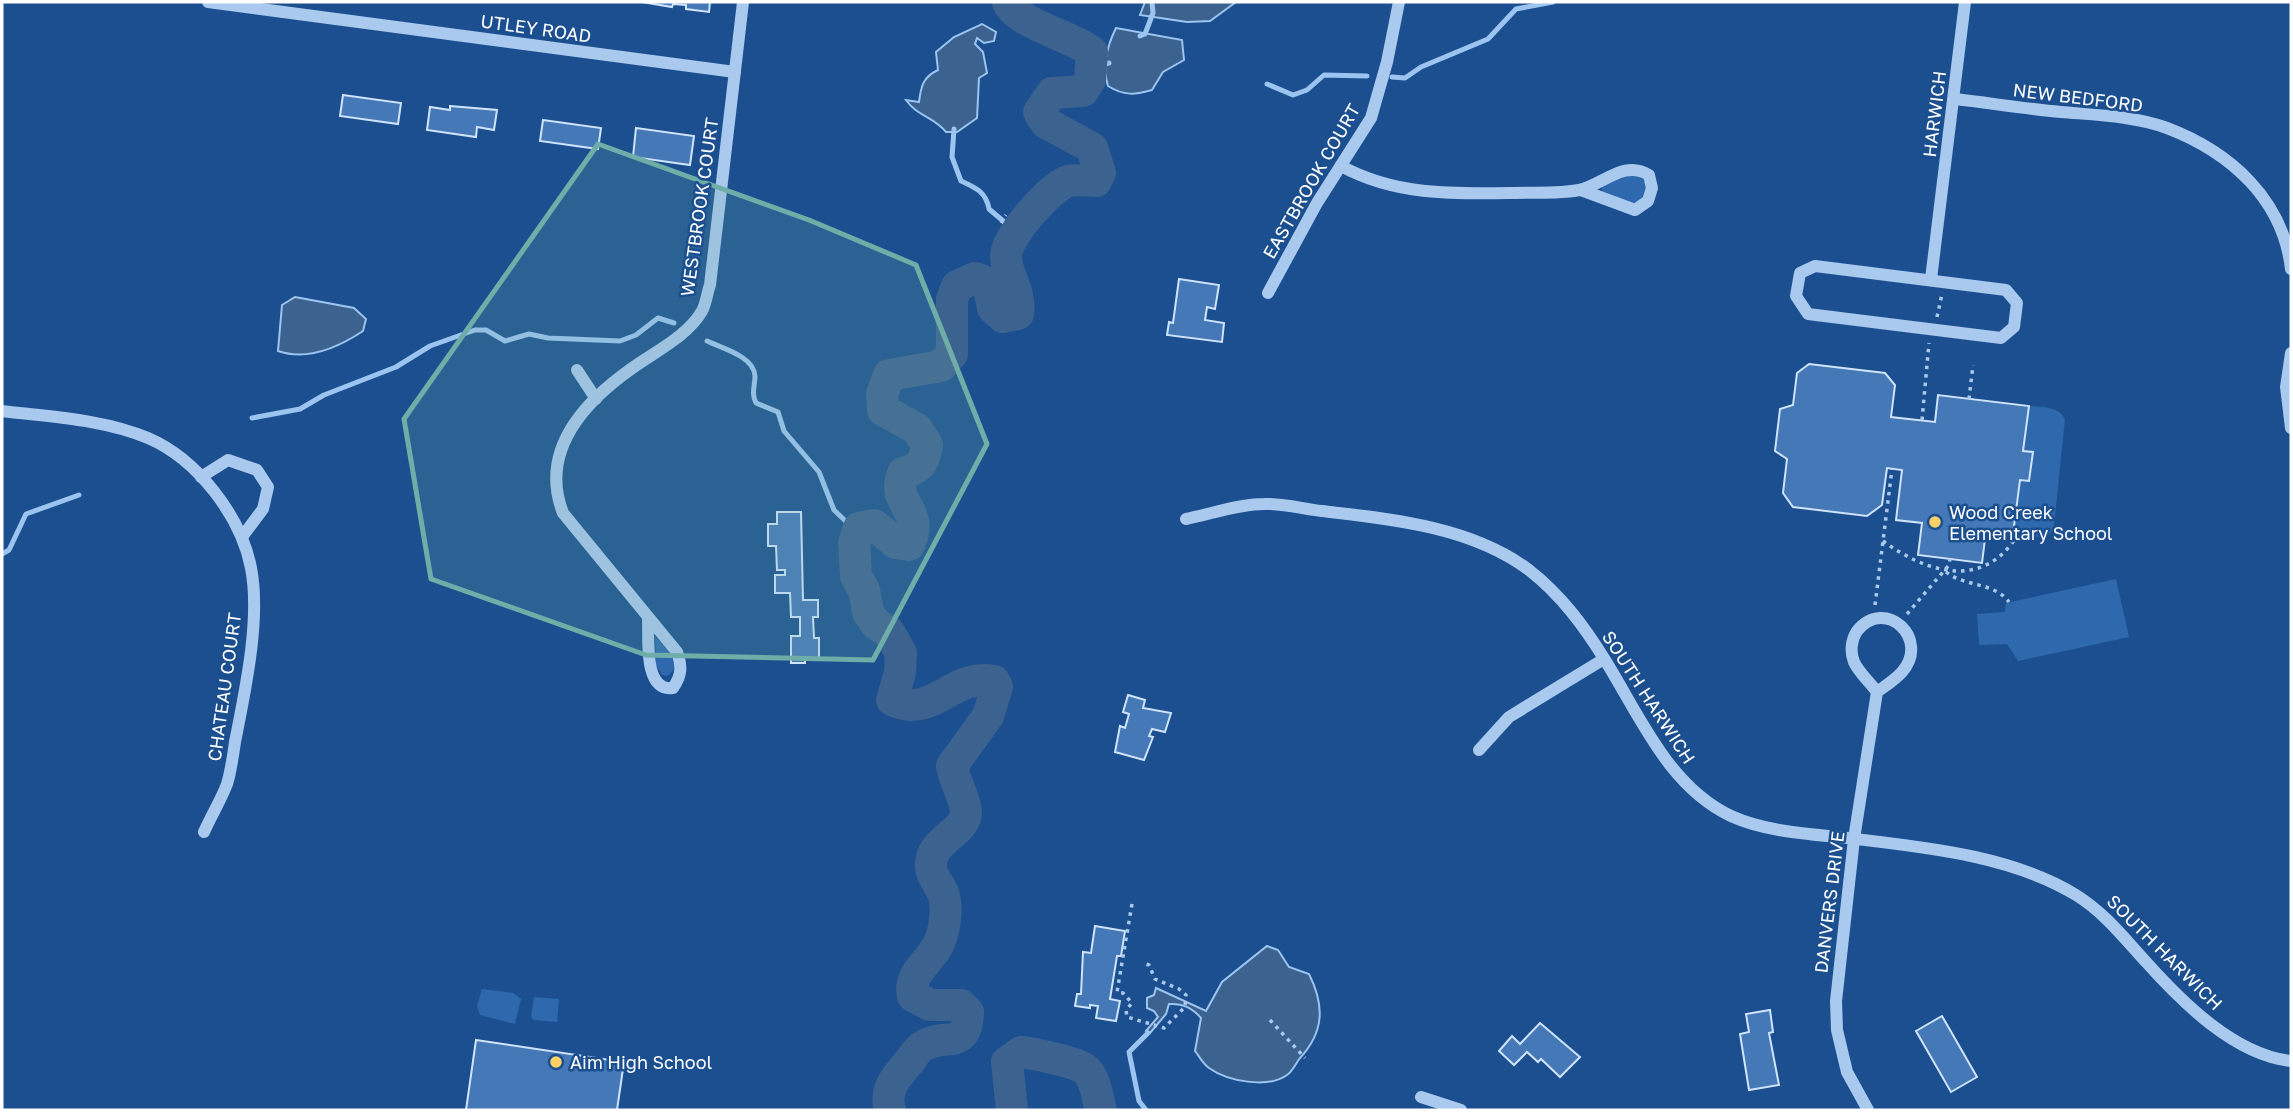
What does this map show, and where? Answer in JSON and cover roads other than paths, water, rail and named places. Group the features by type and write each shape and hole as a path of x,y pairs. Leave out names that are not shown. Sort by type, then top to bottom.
{"street":[{"name":"UTLEY ROAD","path":"208,2 735,72"},
{"name":"WESTBROOK COURT","path":"648,617 653,676 657,685 665,689 673,688 681,677 681,663 672,644 563,513 554,490 558,458 566,434 596,399 629,370 677,336 702,310 710,285 743,2"},
{"name":"EASTBROOK COURT","path":"1268,293 1317,203 1371,118 1387,62 1399,2"},
{"name":"HARWICH","path":"1931,279 1965,2"},
{"name":"NEW BEDFORD","path":"1955,99 2115,117 2165,127 2199,143 2233,164 2260,189 2278,222 2289,253 2291,269"},
{"path":"1341,166 1382,184 1410,190 1483,193 1581,190 1635,210 1648,201 1652,180 1649,175 1635,169 1601,179 1581,190"},
{"path":"1815,266 1931,279 2006,290 2017,303 2014,327 2001,338 1808,314 1796,296 1800,272 1815,266"},
{"path":"2291,353 2286,387 2291,428"},
{"path":"577,370 596,399"},
{"name":"CHATEAU COURT","path":"2,411 114,427 150,439 177,455 201,477 223,504 242,537 251,569 253,618 227,783 204,832"},
{"path":"201,477 228,460 242,462 257,470 268,486 263,509 242,537"},
{"name":"SOUTH HARWICH","path":"1186,519 1263,504 1341,513 1462,535 1526,568 1550,587 1577,617 1677,775 1702,797 1732,816 1761,825 1795,833 1854,839 1988,861 2064,887 2097,908 2183,1000 2216,1027 2248,1046 2291,1061"},
{"path":"1877,617 1892,619 1904,626 1911,638 1911,646 1904,670 1877,692 1853,660 1851,648 1854,636 1862,625 1877,617"},
{"path":"1479,750 1509,717 1604,659"},
{"name":"DANVERS DRIVE","path":"1868,1110 1847,1072 1837,1030 1838,978 1854,839 1877,692"},
{"path":"1421,1097 1461,1110"}],"waterway":[{"path":"890,1110 892,1084 917,1051 931,1042 959,1037 967,1024 968,1012 961,1005 930,1005 913,996 912,988 917,974 940,941 944,924 945,898 932,873 932,858 939,845 965,819 964,802 952,766 988,716 997,687 994,681 979,680 919,704 906,705 892,700 900,673 901,653 889,632 876,624 868,612 864,590 856,576 854,543 859,528 874,525 896,543 909,545 913,523 900,484 903,473 921,464 927,445 917,429 883,410 882,394 889,375 941,366 952,354 952,299 957,286 975,278 988,283 993,308 1003,317 1018,314 1016,290 1006,256 1014,236 1031,213 1060,185 1071,180 1096,181 1100,173 1092,148 1046,123 1039,112 1052,93 1083,91 1090,80 1092,52 1032,23 1013,10 1008,2"},
{"path":"1140,36 1145,34 1153,13 1152,2"},
{"path":"1392,77 1405,78 1421,67 1488,39 1516,9 1553,2"},
{"path":"1092,67 1109,63"},
{"path":"1267,84 1293,95 1307,90 1324,75 1367,76"},
{"path":"954,129 952,157 961,181 979,191 989,209 1015,231"},
{"path":"252,418 300,409 324,395 396,367 430,346 475,330 486,330 505,341 529,334 548,338 620,341 636,335 658,318 674,323"},
{"path":"707,341 749,363 755,376 753,393 756,403 778,412 784,431 819,472 834,510 857,532"},
{"path":"2,554 9,550 26,514 79,495"},
{"path":"1146,1110 1139,1101 1129,1052 1148,1033"},
{"path":"1012,1110 1007,1062 1021,1052 1065,1061 1085,1069 1094,1083 1101,1110"}],"place":[{"name":"Wood Creek Elementary School","path":"1935,522"},
{"name":"Aim High School","path":"556,1062"}]}
